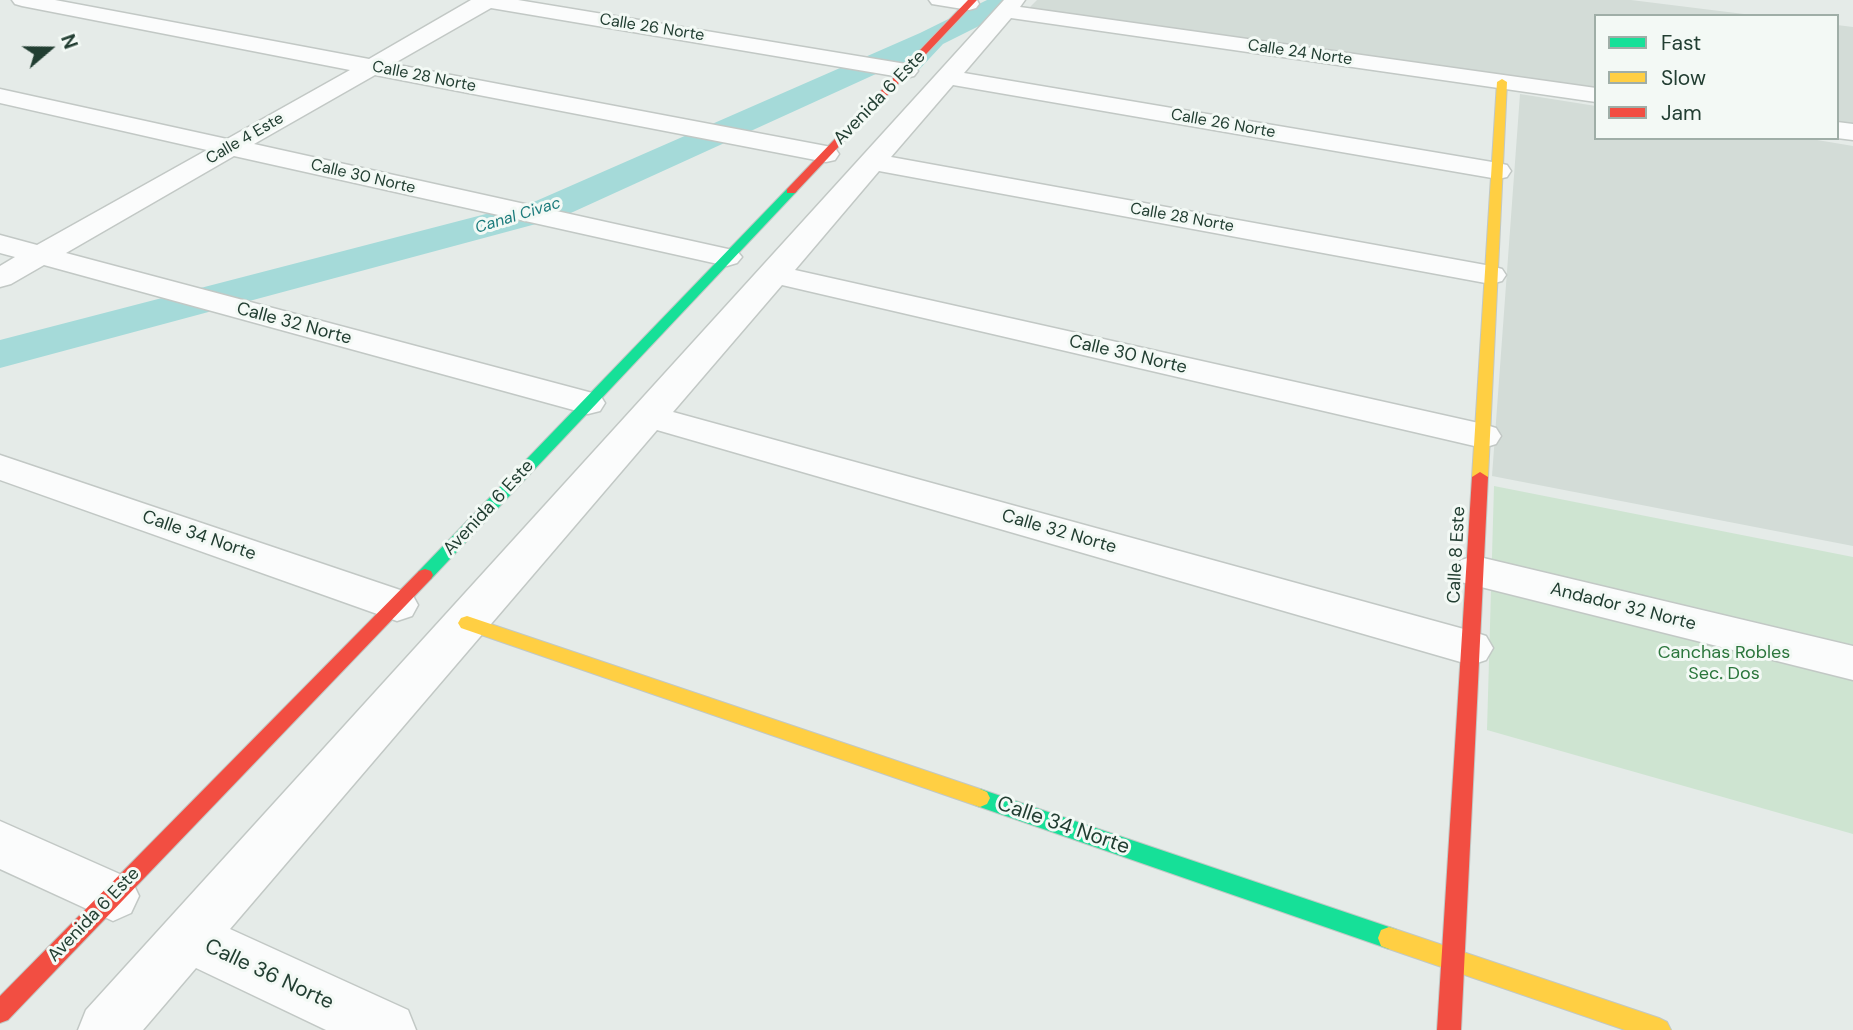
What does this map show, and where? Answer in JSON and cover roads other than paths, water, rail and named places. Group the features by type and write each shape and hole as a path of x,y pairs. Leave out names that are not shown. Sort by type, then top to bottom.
{"street":[{"path":"0,8 22,0"},
{"name":"Calle 28 Norte","path":"22,0 826,154"},
{"name":"Calle 4 Este","path":"0,278 486,0"},
{"name":"Calle 26 Norte","path":"486,0 906,71"},
{"name":"Calle 24 Norte","path":"939,0 991,4 1594,95"},
{"name":"Avenida 6 Este","path":"0,1012 397,605 906,71 991,4"},
{"name":"Avenida 6 Este","path":"106,1030 948,77 991,4"},
{"name":"Calle 26 Norte","path":"948,77 1498,170"},
{"name":"Calle 8 Este","path":"1449,1030 1502,82"},
{"name":"Calle 30 Norte","path":"0,96 727,257"},
{"name":"Calle 28 Norte","path":"873,162 1491,275"},
{"path":"790,193 840,199"},
{"name":"Calle 32 Norte","path":"0,244 588,403"},
{"name":"Calle 30 Norte","path":"774,274 1483,436"},
{"name":"Calle 32 Norte","path":"648,416 1471,648"},
{"name":"Calle 34 Norte","path":"0,467 397,605"},
{"name":"Andador 32 Norte","path":"1475,571 1853,663"},
{"name":"Calle 34 Norte","path":"467,623 1659,1030"},
{"path":"0,844 113,896"},
{"name":"Calle 36 Norte","path":"188,937 388,1030"}],"waterway":[{"name":"Canal Civac","path":"904,67 932,38 1009,0"},
{"name":"Canal Civac","path":"0,354 549,209 925,41"}],"park label":[{"name":"Canchas Robles Sec. Dos","path":"1724,663"}]}
